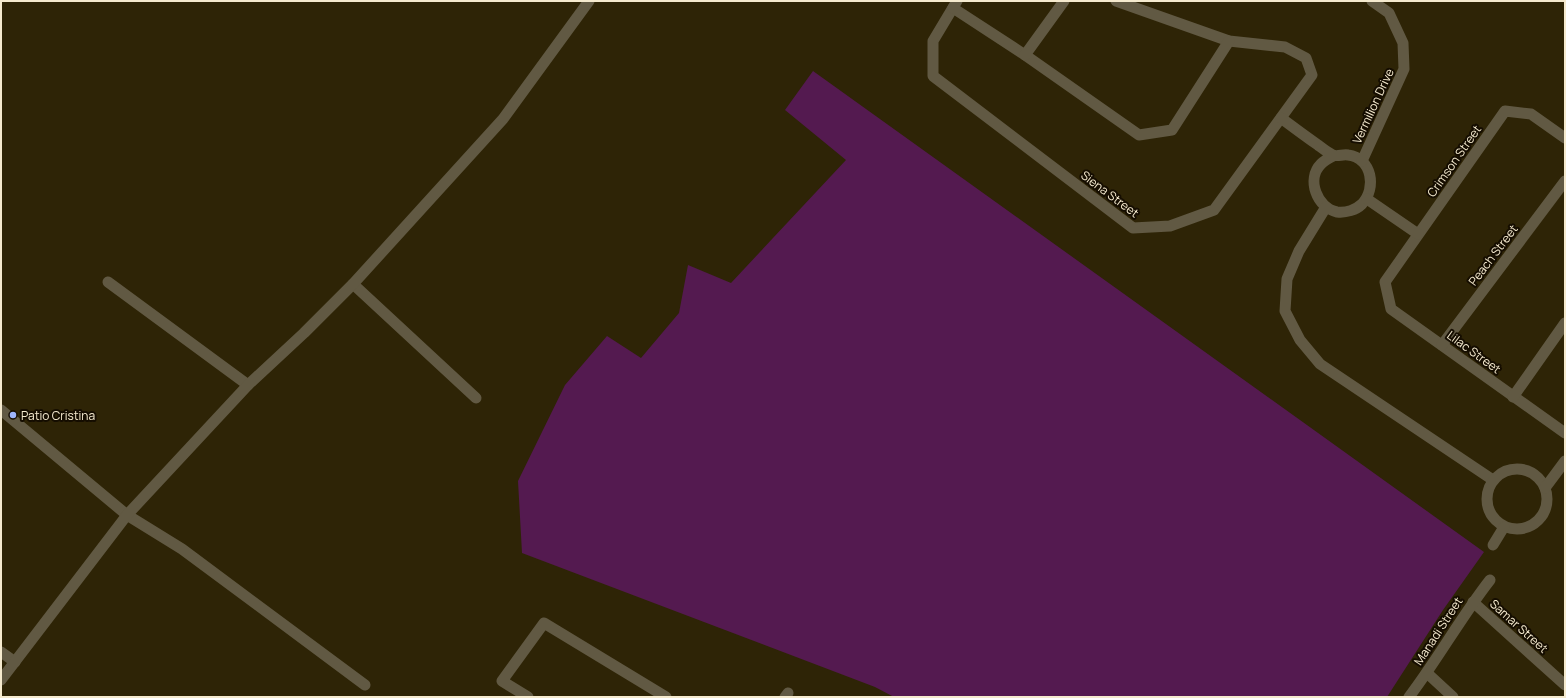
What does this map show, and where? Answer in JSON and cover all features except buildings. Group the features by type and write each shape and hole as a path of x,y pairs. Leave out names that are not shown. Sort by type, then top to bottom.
{"street":[{"path":"1,680 127,516 248,385 304,334 353,284 503,119 589,1"},
{"path":"1025,55 1064,1"},
{"path":"955,5 1139,135 1172,130 1229,41 1116,1"},
{"name":"Vermilion Drive","path":"1362,161 1404,69 1403,43 1389,13 1372,1"},
{"name":"Siena Street","path":"955,5 933,41 933,76 1133,228 1170,226 1214,210 1312,75 1306,58 1285,48 1229,41"},
{"name":"Crimson Street","path":"1385,282 1505,111 1531,114 1565,138"},
{"path":"1281,118 1333,156"},
{"path":"1348,154 1362,161 1370,172 1372,186 1367,199 1359,207 1348,212 1337,212 1326,207 1316,195 1314,179 1320,164 1333,156 1348,154"},
{"name":"Peach Street","path":"1442,345 1565,181"},
{"path":"1367,199 1418,234"},
{"path":"1326,207 1299,251 1287,279 1285,311 1300,340 1320,364 1493,480"},
{"path":"108,282 248,385"},
{"name":"Lilac Street","path":"1385,282 1391,308 1565,433"},
{"path":"353,284 476,398"},
{"path":"1513,396 1565,323"},
{"path":"1,410 127,516 182,549 365,685"},
{"path":"1545,488 1565,461"},
{"path":"1515,469 1527,471 1538,478 1545,488 1547,500 1545,512 1538,521 1528,528 1516,530 1504,527 1490,515 1486,497 1493,480 1503,472 1515,469"},
{"path":"1493,545 1504,527"},
{"name":"Manadi Street","path":"1409,697 1427,673 1473,602 1490,580"},
{"name":"Samar Street","path":"1473,602 1565,685"},
{"path":"528,697 502,681 544,623 666,697"},
{"path":"1,652 15,662"},
{"path":"1427,673 1454,697"}],"shaded area":[{"path":"813,71 1484,552 1443,610 1387,697 894,697 875,687 522,553 518,481 565,385 607,336 641,358 679,313 688,265 731,283 846,160 785,110"}],"place":[{"name":"Patio Cristina","path":"13,415"}]}
